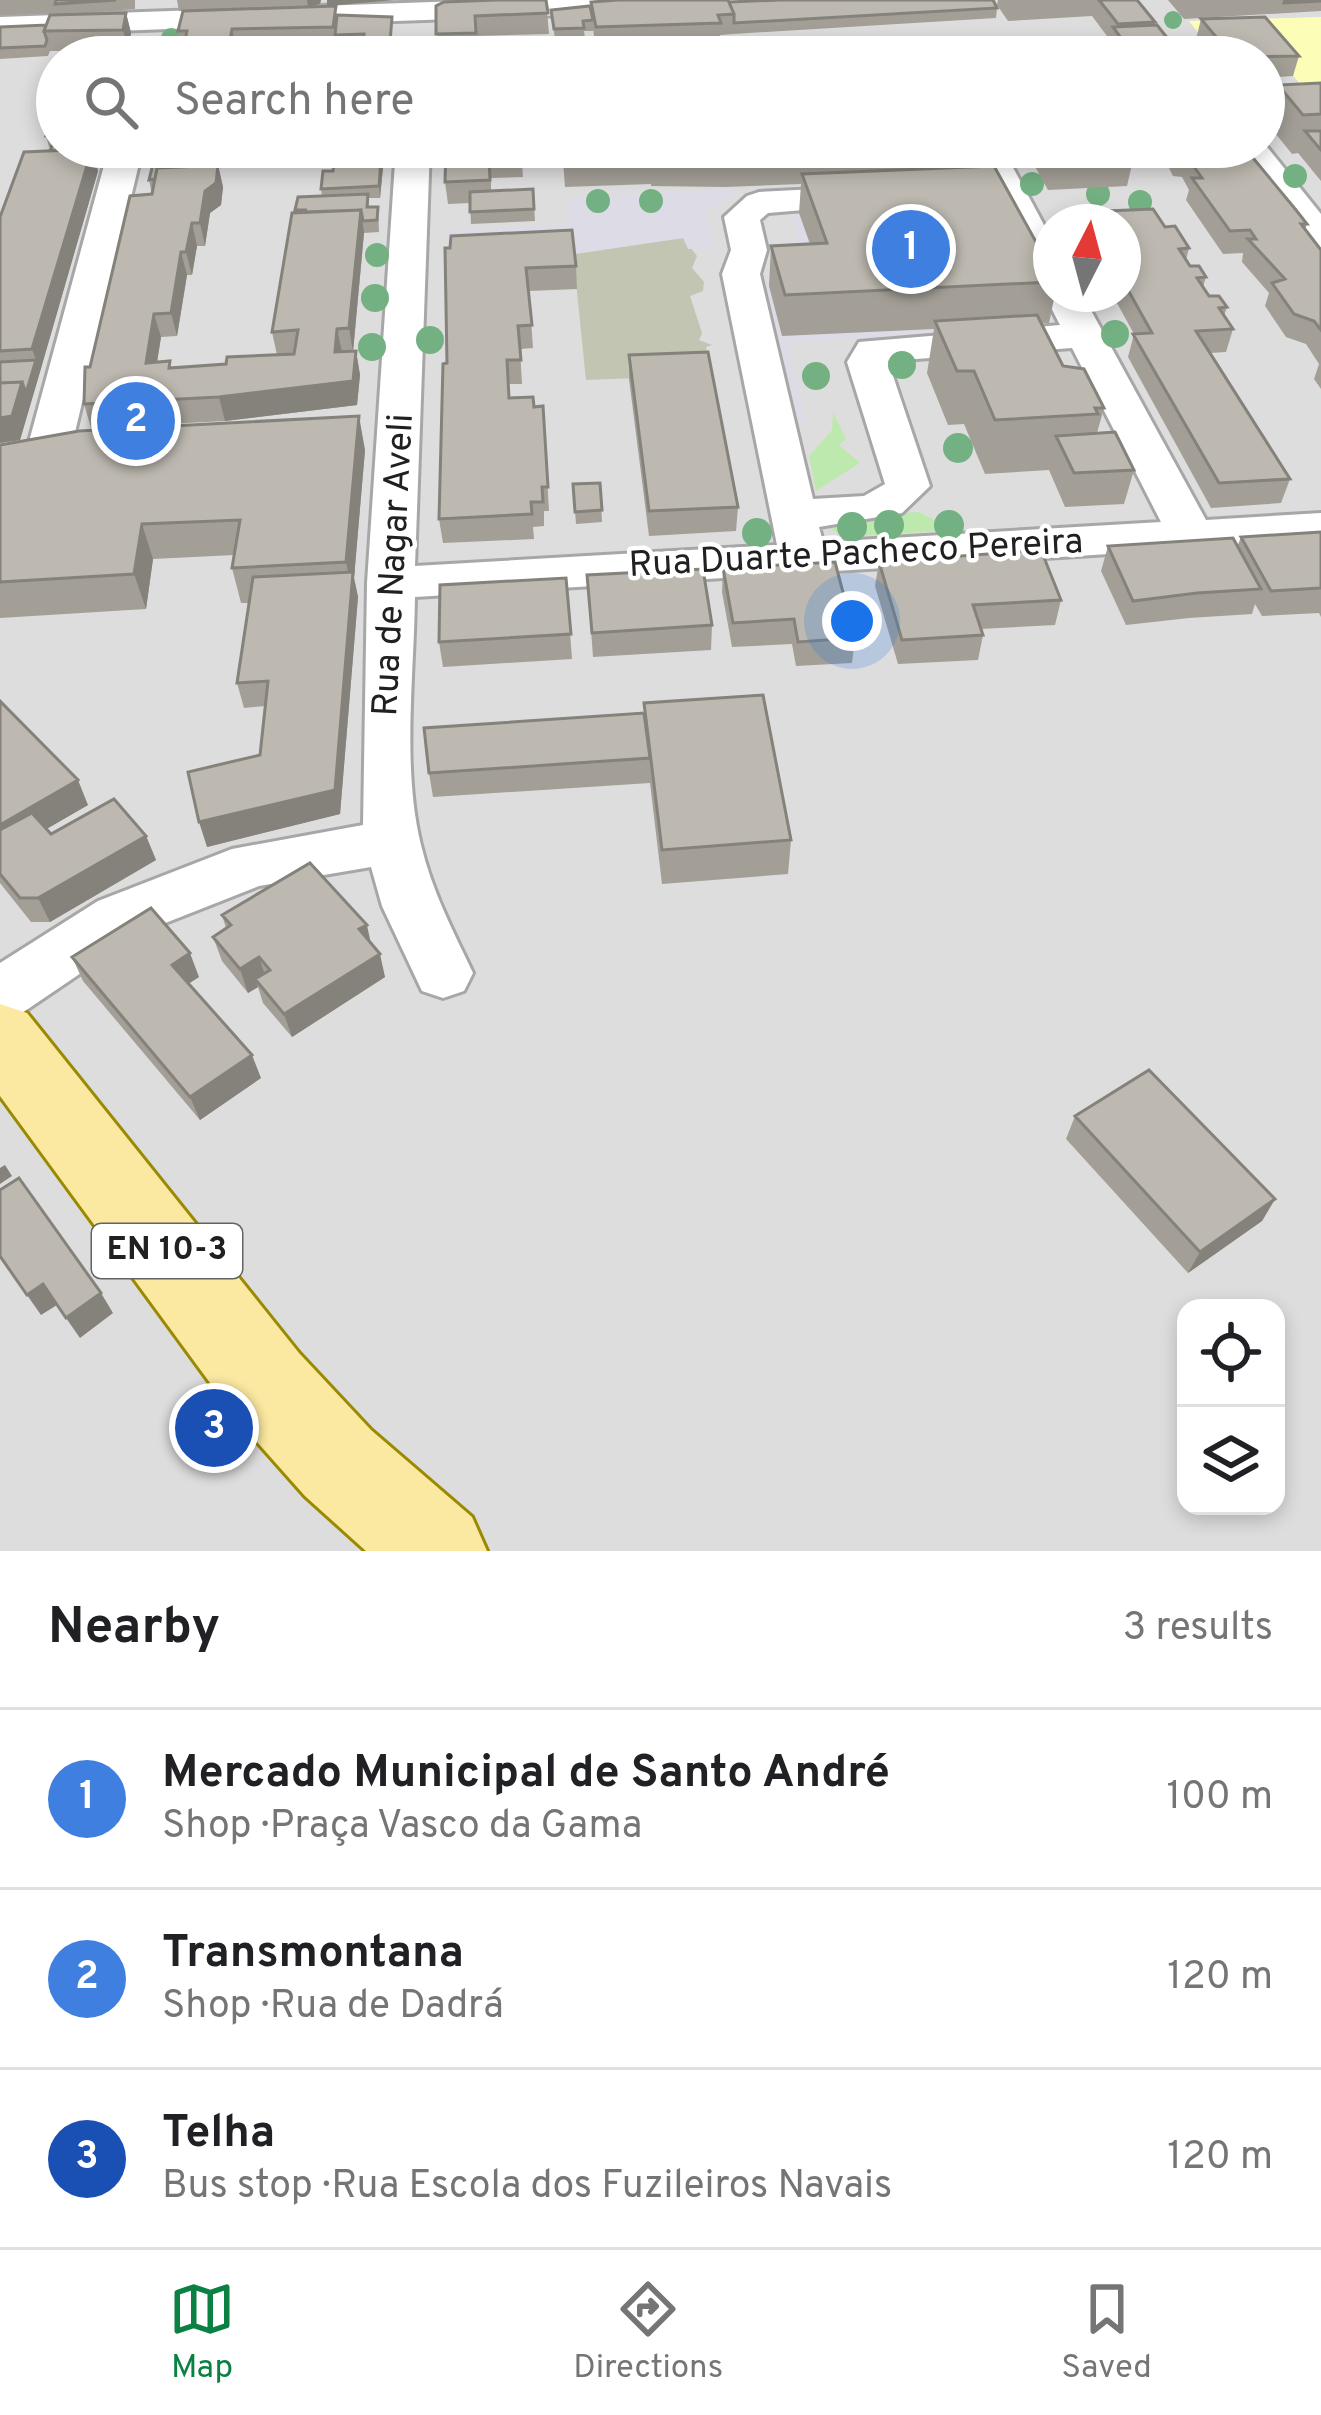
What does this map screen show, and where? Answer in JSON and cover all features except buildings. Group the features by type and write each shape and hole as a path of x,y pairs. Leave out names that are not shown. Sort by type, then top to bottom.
{"main road":[{"name":"EN 10-3","path":"0,1036 245,1357 338,1462 437,1551"},
{"name":"EN 10-3","path":"338,1462 363,1551"}],"street":[{"path":"0,26 158,10 732,0"},
{"path":"416,36 417,6"},
{"path":"1285,108 1321,107"},
{"path":"50,449 121,168"},
{"name":"Rua de Nagar Aveli","path":"410,168 379,426 391,583 386,725 392,842 411,906 443,973"},
{"path":"987,168 990,191 1033,247"},
{"path":"1266,168 1321,238"},
{"path":"908,195 777,201 743,212 749,250 741,274 799,536 898,500 908,486 867,362 873,350 1086,335"},
{"path":"1073,312 1191,535"},
{"path":"0,458 97,446"},
{"name":"Rua Duarte Pacheco Pereira","path":"391,583 799,536 1191,535 1321,527"},
{"path":"0,995 119,917 252,865 392,842"}],"shaded area":[{"path":"0,0 1321,0 1321,1551 0,1551"},
{"path":"735,189 737,194 706,212 715,248 688,249 683,238 576,254 574,248 449,254 447,231 569,225 568,197"},
{"path":"1000,204 1033,269 1033,312 1055,312 1060,322 1057,327 787,343 807,423 797,428 758,280 807,277 791,211","holes":["800,213 1048,323 823,284"]},
{"path":"683,238 697,256 692,268 704,282 703,291 690,296 702,333 699,340 712,345 706,347 711,375 586,380 573,253"},
{"path":"833,412 846,439 839,445 860,463 816,491 809,456 832,430"},
{"path":"919,512 955,530 844,537 825,525 833,518"}],"sand":[{"path":"1321,17 1321,94 1309,94 1285,67 1285,36 1201,36 1189,21"}],"place":[{"name":"Mercado Municipal de Santo André","path":"911,249"},
{"name":"Transmontana","path":"136,421"},
{"name":"Telha","path":"214,1428"}]}
